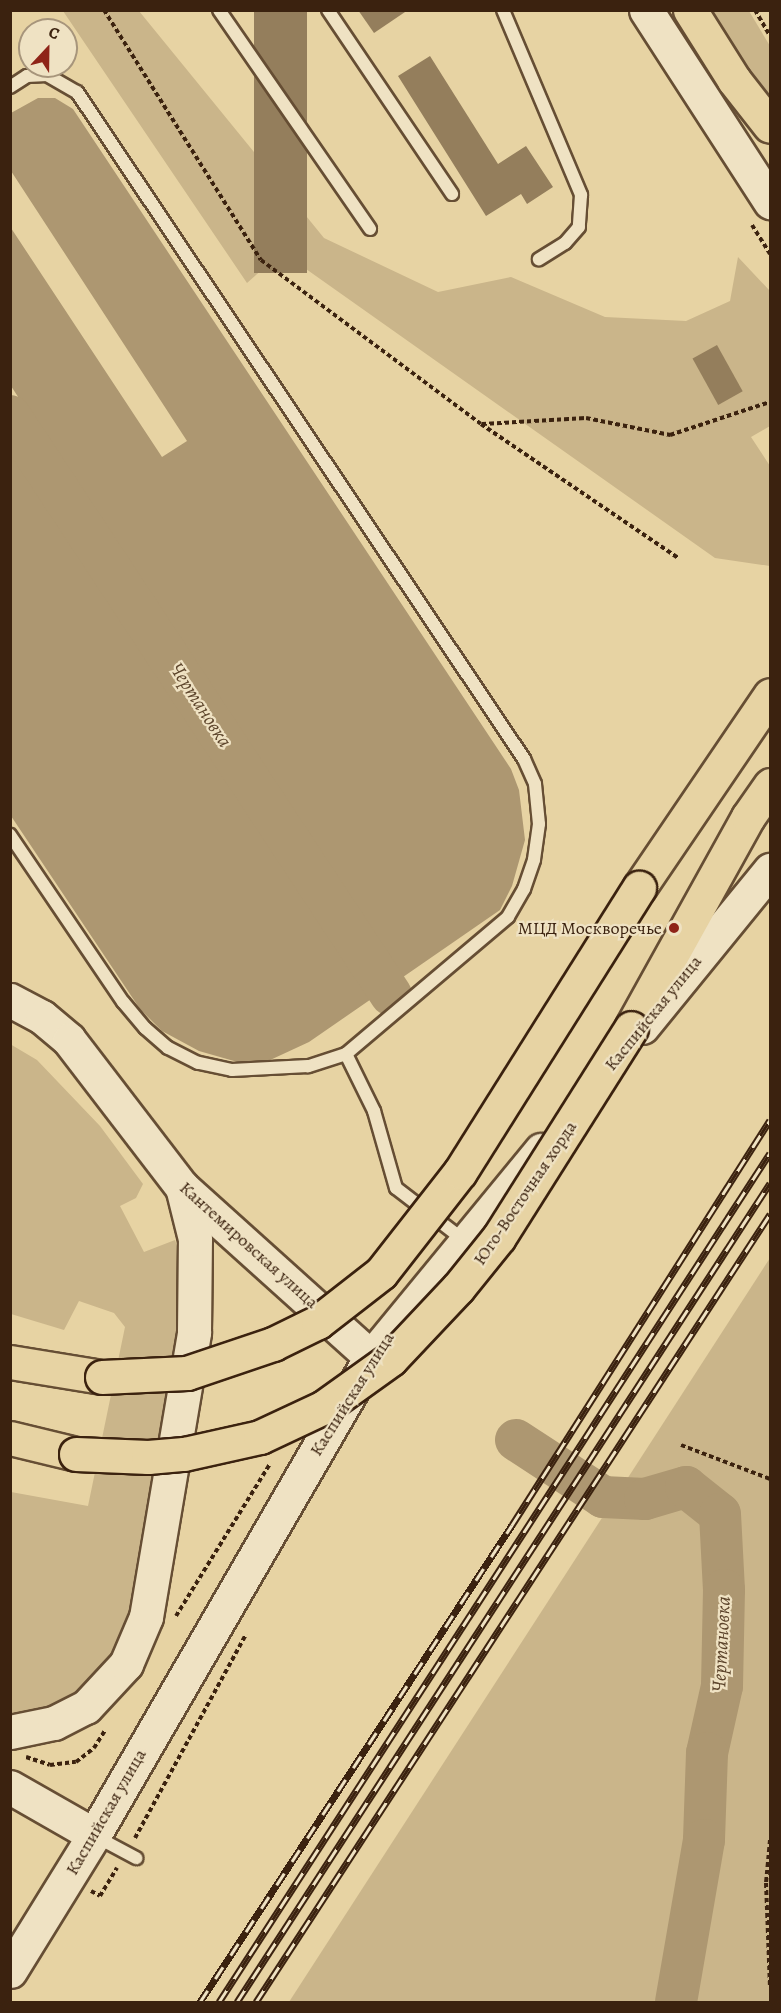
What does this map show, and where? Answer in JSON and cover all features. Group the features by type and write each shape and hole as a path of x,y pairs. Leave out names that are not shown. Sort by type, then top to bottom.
{"main road":[{"path":"646,10 771,202"},
{"path":"690,10 734,80 771,126"},
{"path":"10,1362 102,1377 187,1373 273,1344 318,1322 381,1273 460,1172 639,888 771,695"},
{"name":"Юго-Восточная хорда","path":"10,1438 76,1454 148,1457 184,1454 260,1437 324,1407 391,1359 458,1288 532,1187 631,1028 748,817 771,785"},
{"name":"Каспийская улица","path":"10,1971 94,1835 371,1357 771,870"},
{"name":"Кантемировская улица","path":"10,1000 42,1017 69,1040 182,1187 371,1357"},
{"path":"13,1742 86,1707 126,1664 146,1617 194,1332 195,1239 182,1187"},
{"path":"10,1787 94,1835"}],"lane":[{"path":"219,10 370,229"},
{"path":"328,10 452,194"},
{"path":"503,10 581,195 579,227 565,243 539,259"},
{"path":"10,87 27,76 46,75 77,92 524,759 535,784 539,824 534,860 524,889 508,917 470,953 387,1015 346,1054 308,1066 232,1070 198,1063 168,1048 123,1002 10,835"},
{"path":"346,1054 374,1111 396,1188 466,1241"},
{"path":"94,1835 131,1856"}],"path":[{"path":"104,10 261,260 481,424 678,558"},
{"path":"755,10 771,36"},
{"path":"481,424 586,418 670,435 771,402"},
{"path":"681,1445 771,1479"},
{"path":"169,1626 275,1455"},
{"path":"100,1896 131,1856 248,1630"},
{"path":"13,1742 50,1765 76,1762 94,1748 107,1727"},
{"path":"771,1840 766,1883 771,1985"}],"shaded area":[{"path":"63,11 139,11 324,238 438,292 511,277 605,317 686,321 730,301 738,257 770,291 770,426 751,437 770,466 770,566 715,558 282,252 247,283 78,33 78,18 68,18"},
{"path":"684,11 749,11 770,46 770,147"},
{"path":"38,98 55,98 73,109 511,769 519,790 525,840 512,886 500,910 309,1042 268,1061 241,1063 199,1051 162,1031 140,1009 11,816 11,449 367,989 392,972 11,386 11,228 162,457 187,441 11,171 11,113"},
{"path":"10,1044 37,1060 100,1126 143,1184 136,1198 120,1206 144,1252 175,1240 186,1272 154,1506 122,1646 65,1707 10,1721 11,1492 88,1506 125,1327 114,1313 79,1301 64,1330 11,1314"},
{"path":"770,1258 770,2002 289,2002"}],"building":[{"path":"254,10 307,10 307,273 254,273"},
{"path":"358,10 408,10 374,33"},
{"path":"430,56 498,164 526,146 553,187 527,204 521,194 486,216 398,76"},
{"path":"717,345 743,391 718,405 693,359"}],"waterway":[{"name":"Чертановка","path":"10,416 391,995"},
{"name":"Чертановка","path":"516,1440 603,1497 645,1499 686,1487 720,1514 724,1590 722,1686 707,1753 704,1840 676,2002"}],"railway":[{"path":"200,2002 512,1525 770,1120"},
{"path":"219,2002 770,1153"},
{"path":"237,2002 770,1183"},
{"path":"256,2002 770,1214"}],"place":[{"name":"МЦД Москворечье","path":"674,928"}]}
